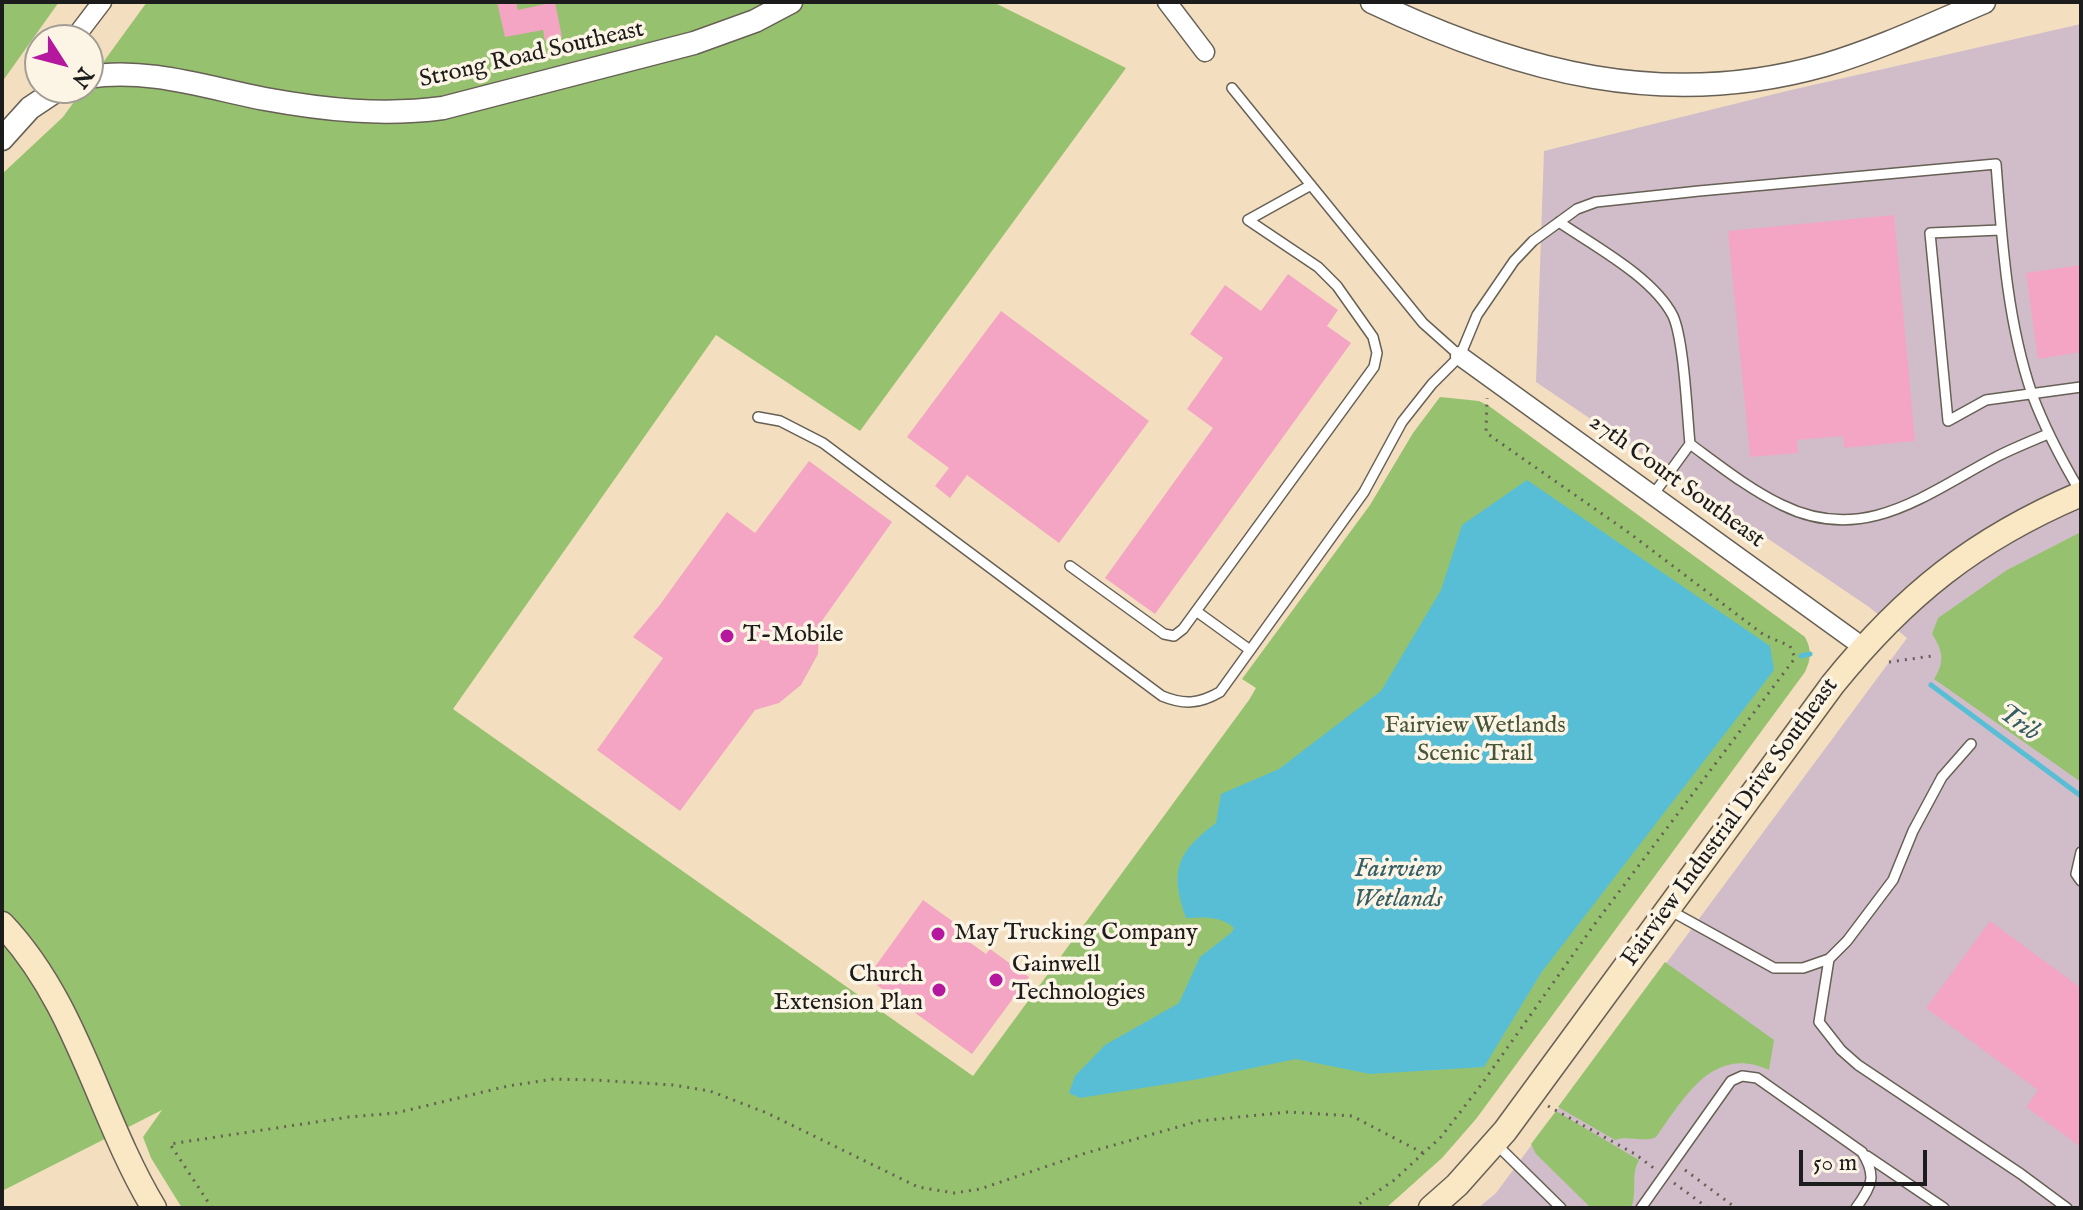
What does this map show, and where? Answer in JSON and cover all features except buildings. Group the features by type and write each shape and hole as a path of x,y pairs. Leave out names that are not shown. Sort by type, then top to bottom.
{"main road":[{"name":"Fairview Industrial Drive Southeast","path":"1431,1208 1457,1185 1531,1096 1833,684 1886,621 1956,562 2022,521 2081,493"},
{"path":"2,924 34,961 56,996 73,1029 123,1151 154,1208"}],"street":[{"path":"85,24 102,2"},
{"name":"Strong Road Southeast","path":"104,76 125,74 270,100 368,113 420,111 481,99 694,43 755,21 791,2"},
{"path":"1167,2 1205,52"},
{"path":"1372,2 1462,42 1517,61 1603,79 1696,86 1747,81 1824,65 1885,44 1984,2"},
{"path":"2,139 35,104"},
{"name":"27th Court Southeast","path":"1460,356 1863,647"}],"lane":[{"path":"1232,88 1423,323 1460,356"},
{"path":"758,417 780,421 823,443 1162,696 1190,703 1205,700 1220,692 1364,492 1402,422 1432,384 1460,356 1477,315 1514,261 1533,241 1577,209 1596,202 1915,169 1996,164 2000,230 2019,344 2032,394 2048,434 2081,493"},
{"path":"1070,566 1164,634 1174,636 1183,629 1374,367 1377,353 1373,337 1337,286 1318,267 1248,220 1311,185"},
{"path":"1559,222 1638,276 1662,299 1674,317 1690,444 1653,495"},
{"path":"2000,230 1930,233 1948,421 1986,400 2081,387"},
{"path":"1690,444 1759,493 1785,507 1814,517 1844,519 1878,516 1914,504 1998,456 2048,434"},
{"path":"1196,611 1250,650"},
{"path":"1668,909 1774,968 1803,968 1829,959 1847,941 1893,880 1913,831 1942,777 1971,744"},
{"path":"2081,852 2076,874 2081,881"},
{"path":"1829,959 1819,1022 1841,1050 1858,1065 2067,1208"},
{"path":"1641,1208 1731,1081 1742,1076 1757,1078 1944,1208"},
{"path":"1494,1143 1561,1208"},
{"path":"1856,1208 1869,1190 1871,1178 1870,1166 1862,1152"}],"path":[{"path":"1353,1208 1393,1181 1441,1137 1594,925 1795,658 1790,646 1764,635 1628,532 1486,432 1487,376"},
{"path":"1889,662 1932,656"},
{"path":"212,1208 170,1144 349,1117 396,1113 495,1089 554,1079 673,1085 710,1091 767,1113 890,1174 938,1192 964,1193 980,1189 1086,1153 1199,1121 1289,1112 1352,1116 1423,1153"},
{"path":"1531,1096 1635,1154 1708,1208"},
{"path":"1685,1170 1736,1208"}],"shaded area":[{"path":"2081,24 2081,1208 1478,1208 1496,1193 1907,638 1869,607 1536,382 1544,151 1791,90"}],"green space":[{"path":"2,2 59,2 43,24 24,24 24,51 2,82"},
{"name":"Fairview Wetlands Scenic Trail","path":"147,2 993,2 1126,68 860,431 716,335 453,709 973,1076 1249,700 1256,688 1242,679 1370,505 1413,433 1440,397 1479,401 1489,406 1805,637 1810,650 1807,667 1476,1119 1442,1158 1386,1208 182,1208 151,1158 143,1137 162,1110 2,1191 2,174 63,117 72,104 104,104 104,61"},
{"path":"2081,532 2081,782 1934,679 1941,656 1932,634 1938,618 2007,570"},
{"path":"1665,962 1774,1040 1769,1070 1749,1064 1731,1064 1716,1070 1689,1092 1656,1137 1615,1140 1558,1107"},
{"path":"1556,1111 1639,1160 1631,1208 1591,1208 1536,1154 1531,1144"}],"water":[{"name":"Fairview Wetlands","path":"1527,480 1770,646 1774,670 1541,973 1484,1067 1370,1074 1296,1059 1199,1079 1080,1098 1069,1093 1075,1076 1105,1045 1179,1003 1200,957 1232,932 1234,928 1218,919 1186,918 1178,887 1180,864 1185,853 1216,823 1221,794 1279,769 1381,691 1441,590 1462,525"}],"waterway":[{"name":"Trib","path":"1801,656 1810,654"},
{"name":"Trib","path":"1931,685 2081,796"}],"place":[{"name":"T-Mobile","path":"727,636"},
{"name":"May Trucking Company","path":"938,934"},
{"name":"Gainwell Technologies","path":"996,980"},
{"name":"Church Extension Plan","path":"939,990"}]}
